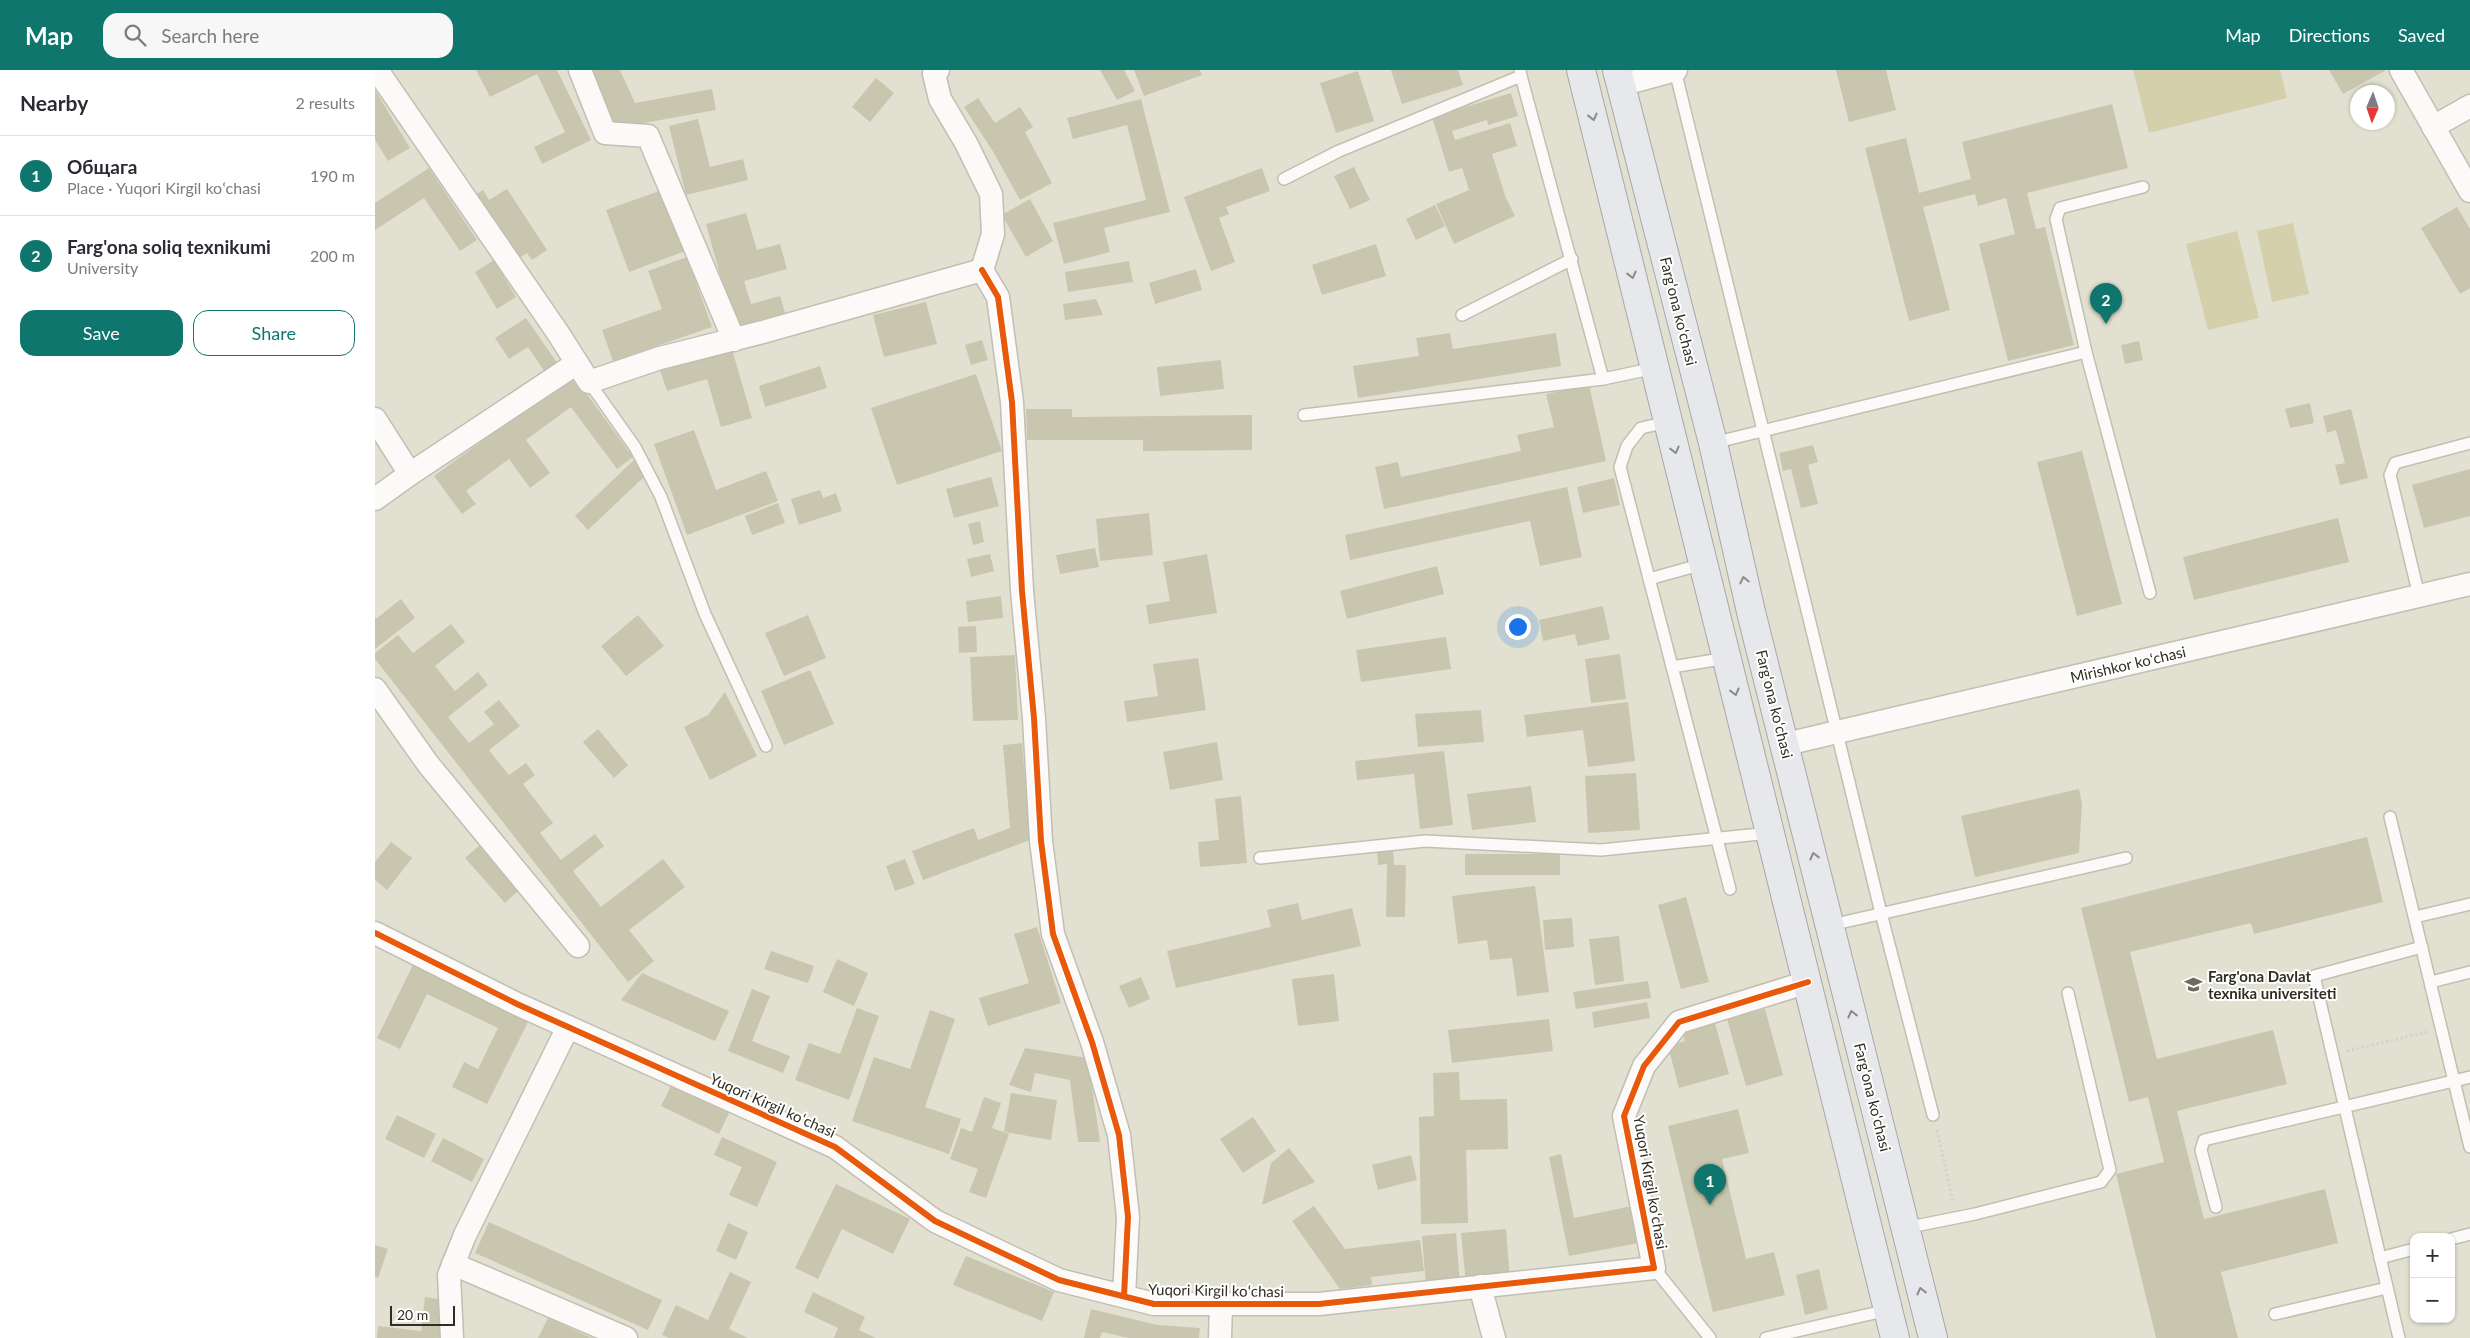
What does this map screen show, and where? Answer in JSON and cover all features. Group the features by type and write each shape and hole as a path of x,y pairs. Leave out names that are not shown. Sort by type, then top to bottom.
{"main road":[{"path":"1581,70 1895,1338"},
{"name":"Fargʻona koʻchasi","path":"1619,77 1713,443 1751,612 1933,1338"},
{"path":"1717,621 1751,612"}],"street":[{"path":"377,70 583,372"},
{"path":"579,70 605,133 648,136 734,340"},
{"path":"938,70 934,74 940,99 966,143 991,194 993,234 982,270 998,297 1012,402 1022,590 1034,718 1041,841 1053,934 1092,1042 1119,1135 1127,1217 1124,1296"},
{"path":"1619,77 1676,70"},
{"path":"2401,70 2470,191"},
{"path":"2433,127 2470,106"},
{"path":"375,499 410,474 583,372 660,358 734,340 982,270"},
{"path":"375,419 410,474"},
{"name":"Mirishkor koʻchasi","path":"1785,744 2470,584"},
{"path":"375,689 428,764 579,946"},
{"name":"Yuqori Kirgil koʻchasi","path":"375,933 517,1004 835,1147 935,1222 1059,1280 1154,1304 1319,1304 1654,1268 1624,1116 1644,1066 1679,1022 1807,982"},
{"path":"452,1338 449,1275 453,1264 473,1217 568,1027"},
{"path":"453,1264 626,1338"},
{"path":"1480,1286 1493,1338"},
{"name":"Yuqori Kirgil koʻchasi","path":"1220,1338 1221,1304"}],"lane":[{"path":"1676,70 1836,732 1933,1115"},
{"path":"1284,179 1339,151 1520,73 1603,379"},
{"path":"2143,187 2060,208 2056,219 2086,352 2150,593"},
{"path":"1462,315 1572,259"},
{"path":"1713,443 2086,352"},
{"path":"1304,415 1603,379 1655,368"},
{"path":"583,372 635,447 661,498 705,614 766,746"},
{"path":"1668,422 1641,428 1627,446 1620,467 1718,838 1729,889"},
{"path":"2419,596 2390,475 2395,463 2470,443"},
{"path":"1649,579 1703,564"},
{"path":"1673,667 1727,658"},
{"path":"2390,817 2470,1147"},
{"path":"1260,858 1425,841 1601,850 1770,833"},
{"path":"1831,925 2126,858"},
{"path":"2415,917 2470,904"},
{"path":"2399,1338 2314,976 2422,948"},
{"path":"2431,982 2470,972"},
{"path":"1905,1228 2101,1182 2110,1170 2068,993"},
{"path":"2216,1207 2201,1150 2204,1140 2470,1078"},
{"path":"2455,1238 2470,1234"},
{"path":"2380,1258 2410,1250"},
{"path":"1654,1268 1709,1338"},
{"path":"2275,1314 2387,1288"},
{"path":"1766,1338 1888,1310"}],"path":[{"path":"2332,1054 2442,1029"},
{"path":"1933,1115 1957,1217"}],"shaded area":[{"path":"2133,70 2280,70 2287,98 2149,133"},
{"path":"2293,223 2309,294 2272,302 2257,231"},
{"path":"2237,231 2259,318 2208,330 2186,244"}],"building":[{"path":"476,70 557,70 591,140 542,164 534,147 565,132 537,74 490,97"},
{"path":"589,70 620,70 635,103 712,89 716,110 616,128"},
{"path":"1100,70 1124,70 1135,91 1117,100"},
{"path":"1134,70 1200,70 1202,75 1144,96"},
{"path":"1391,70 1458,70 1463,85 1402,104"},
{"path":"1836,70 1886,70 1896,110 1849,122"},
{"path":"2329,70 2386,70 2359,85 2350,85 2350,90 2343,94"},
{"path":"1358,71 1374,121 1336,133 1320,83"},
{"path":"876,78 894,93 870,122 852,107"},
{"path":"375,90 410,148 388,161 375,140"},
{"path":"1511,93 1518,116 1488,125 1487,120 1452,131 1455,140 1510,123 1517,146 1492,154 1506,198 1515,216 1454,244 1436,204 1469,190 1462,168 1449,172 1432,117"},
{"path":"978,98 995,123 1020,107 1033,127 1025,132 1052,183 1020,200 994,153 964,107"},
{"path":"1141,99 1170,212 1104,228 1110,252 1064,264 1053,223 1146,200 1127,125 1073,139 1067,118"},
{"path":"2112,104 2128,168 2027,193 2036,229 2045,227 2074,345 2008,361 1979,244 2015,234 2006,198 1978,206 1975,194 1923,207 1950,310 1909,321 1865,148 1906,138 1919,193 1971,179 1962,142"},
{"path":"698,119 710,167 743,159 748,180 686,195 669,126"},
{"path":"1354,167 1370,200 1350,209 1334,176"},
{"path":"429,168 477,240 460,251 424,198 375,230 375,203"},
{"path":"1262,168 1270,191 1226,207 1229,214 1219,218 1235,262 1211,271 1184,197"},
{"path":"507,189 547,250 532,260 527,253 514,261 472,197 483,190 489,200"},
{"path":"665,189 688,250 629,272 606,210"},
{"path":"1030,199 1053,241 1026,257 1002,215"},
{"path":"1435,205 1445,226 1416,240 1406,219"},
{"path":"2457,207 2470,229 2470,288 2460,294 2421,228"},
{"path":"746,213 757,250 780,244 787,269 744,281 751,304 780,296 787,319 736,333 706,224"},
{"path":"1376,244 1386,276 1322,295 1312,265"},
{"path":"687,257 712,327 613,361 602,330 662,309 648,271"},
{"path":"494,260 516,297 497,309 475,272"},
{"path":"1129,261 1133,282 1068,292 1065,272"},
{"path":"1196,269 1202,290 1155,304 1149,283"},
{"path":"1096,299 1103,315 1065,320 1063,304"},
{"path":"926,302 937,344 884,357 873,315"},
{"path":"526,318 560,367 547,375 528,347 509,359 495,338"},
{"path":"1450,333 1453,349 1556,333 1561,366 1358,398 1353,366 1419,356 1416,338"},
{"path":"982,340 988,360 971,365 965,345"},
{"path":"2139,341 2143,360 2125,364 2121,345"},
{"path":"731,346 752,418 721,427 707,379 667,391 659,367"},
{"path":"1221,360 1224,389 1160,396 1157,367"},
{"path":"820,366 827,388 765,407 759,386"},
{"path":"976,374 1002,451 897,485 871,408"},
{"path":"573,375 633,457 617,469 571,407 526,440 550,473 530,488 509,459 466,491 476,504 462,514 434,476"},
{"path":"1589,385 1606,461 1384,509 1375,467 1398,462 1401,477 1521,451 1517,435 1554,427 1546,394"},
{"path":"2310,403 2314,423 2290,428 2285,409"},
{"path":"1026,409 1072,409 1072,417 1252,415 1252,450 1143,451 1143,440 1027,440"},
{"path":"2351,409 2368,478 2340,485 2335,465 2345,463 2336,430 2327,433 2323,416"},
{"path":"694,430 716,490 766,471 778,501 687,535 654,444"},
{"path":"1813,445 1818,462 1808,465 1818,504 1801,508 1791,469 1783,471 1779,453"},
{"path":"2082,451 2122,604 2077,616 2037,462"},
{"path":"634,460 647,474 588,530 575,516"},
{"path":"2470,469 2470,516 2424,528 2412,485"},
{"path":"991,477 999,506 954,518 946,489"},
{"path":"1614,478 1620,505 1583,513 1577,487"},
{"path":"1567,487 1582,557 1540,566 1530,521 1350,560 1345,535"},
{"path":"820,490 823,498 836,493 842,511 799,525 791,499"},
{"path":"778,503 785,523 752,535 745,516"},
{"path":"1149,513 1153,555 1100,561 1096,519"},
{"path":"2338,518 2349,562 2194,600 2183,557"},
{"path":"980,521 984,542 973,545 968,524"},
{"path":"1095,548 1099,567 1060,574 1056,555"},
{"path":"990,554 994,571 971,577 967,559"},
{"path":"1207,554 1217,613 1149,624 1146,605 1170,601 1163,562"},
{"path":"1437,566 1444,594 1347,619 1340,591"},
{"path":"1001,596 1003,618 968,622 966,601"},
{"path":"401,599 415,618 375,649 375,617 376,619"},
{"path":"1603,606 1610,639 1578,646 1575,634 1543,641 1539,620"},
{"path":"638,615 664,646 626,676 601,646"},
{"path":"808,615 826,658 784,676 765,633"},
{"path":"451,624 465,642 435,666 455,691 478,672 488,685 448,717 469,743 494,724 484,712 499,700 520,726 489,750 509,775 526,763 535,775 523,784 553,823 540,833 561,860 595,834 604,846 573,871 601,907 663,859 685,887 629,930 654,961 628,982 375,659 375,653 398,635 413,653"},
{"path":"976,626 977,652 959,653 958,627"},
{"path":"1446,637 1451,669 1361,682 1356,650"},
{"path":"1620,654 1626,699 1591,703 1585,659"},
{"path":"1015,655 1018,720 973,721 970,657"},
{"path":"1198,658 1206,710 1127,722 1124,701 1158,696 1153,664"},
{"path":"810,670 834,724 784,745 761,691"},
{"path":"725,692 757,756 710,780 684,727 708,715"},
{"path":"1628,702 1635,761 1588,767 1583,730 1527,737 1524,715"},
{"path":"1481,710 1484,742 1418,747 1415,714"},
{"path":"598,729 628,765 614,778 583,742"},
{"path":"1217,742 1223,780 1170,790 1163,752"},
{"path":"1022,743 1030,840 923,880 912,851 974,828 978,840 1010,828 1003,745"},
{"path":"1444,751 1453,825 1420,829 1414,774 1357,780 1355,761"},
{"path":"1636,773 1640,830 1588,833 1585,776"},
{"path":"1531,786 1536,822 1472,830 1467,794"},
{"path":"2079,789 2082,804 2079,853 1975,877 1961,816"},
{"path":"1241,796 1247,863 1200,867 1198,842 1219,840 1215,799"},
{"path":"2367,837 2383,902 2254,934 2251,923 2130,952 2157,1059 2273,1030 2287,1084 2177,1111 2204,1219 2325,1189 2338,1243 2221,1272 2238,1338 2156,1338 2116,1174 2164,1162 2148,1097 2129,1102 2081,908"},
{"path":"391,842 412,858 387,890 375,880 375,862"},
{"path":"480,845 519,890 505,903 465,858"},
{"path":"1393,849 1394,865 1406,865 1405,917 1386,917 1387,864 1378,865 1377,850"},
{"path":"1465,854 1560,854 1560,875 1465,875"},
{"path":"905,859 915,884 895,891 886,866"},
{"path":"1535,886 1549,992 1517,996 1512,958 1490,960 1487,940 1458,944 1452,896"},
{"path":"1686,897 1709,982 1681,989 1658,905"},
{"path":"1298,903 1302,920 1352,908 1361,946 1176,988 1167,951 1271,927 1267,910"},
{"path":"1572,918 1574,947 1545,950 1543,920"},
{"path":"1037,927 1061,1003 988,1026 979,998 1029,983 1014,934"},
{"path":"1619,936 1624,981 1595,985 1589,939"},
{"path":"771,951 814,966 808,983 764,969"},
{"path":"837,959 868,973 854,1006 823,992"},
{"path":"414,963 529,1020 487,1104 452,1087 464,1062 478,1069 498,1028 427,994 400,1049 377,1038"},
{"path":"642,973 729,1011 715,1041 621,1000"},
{"path":"1334,974 1339,1021 1298,1026 1292,979"},
{"path":"1141,977 1150,999 1129,1008 1119,986"},
{"path":"1648,981 1651,998 1576,1009 1573,992"},
{"path":"752,989 770,996 752,1041 790,1056 783,1073 728,1051"},
{"path":"1647,1002 1650,1018 1594,1028 1592,1012"},
{"path":"857,1008 879,1016 849,1100 795,1080 809,1043 840,1054"},
{"path":"1765,1009 1783,1075 1746,1086 1727,1019"},
{"path":"930,1010 955,1019 925,1107 961,1119 949,1154 852,1121 874,1057 910,1069"},
{"path":"1549,1019 1553,1051 1452,1063 1448,1030"},
{"path":"1715,1023 1729,1074 1679,1088 1668,1046 1685,1041 1682,1032"},
{"path":"1025,1048 1088,1058 1100,1142 1078,1142 1070,1080 1035,1073 1031,1092 1009,1085"},
{"path":"1459,1072 1460,1100 1507,1099 1508,1149 1466,1150 1468,1223 1421,1224 1419,1117 1434,1116 1433,1073"},
{"path":"672,1084 729,1113 719,1134 661,1106"},
{"path":"1011,1093 1057,1100 1051,1140 1004,1132"},
{"path":"984,1097 1001,1103 992,1128 1009,1134 986,1198 969,1192 978,1169 950,1159 961,1128 972,1132"},
{"path":"1738,1109 1749,1153 1722,1159 1746,1259 1774,1252 1785,1295 1713,1312 1668,1126"},
{"path":"397,1115 436,1134 424,1158 385,1139"},
{"path":"1253,1117 1276,1151 1243,1173 1220,1139"},
{"path":"722,1137 777,1162 757,1207 729,1195 742,1167 714,1155"},
{"path":"443,1138 484,1159 472,1182 431,1161"},
{"path":"1289,1148 1315,1182 1262,1205 1271,1163"},
{"path":"1561,1154 1574,1218 1632,1206 1639,1243 1569,1256 1549,1157"},
{"path":"1411,1155 1417,1180 1378,1190 1372,1165"},
{"path":"836,1184 910,1219 893,1254 842,1229 818,1279 795,1268"},
{"path":"1314,1206 1345,1249 1420,1240 1424,1271 1371,1277 1372,1285 1340,1289 1292,1221"},
{"path":"489,1222 662,1300 648,1330 475,1253"},
{"path":"728,1223 748,1232 736,1260 716,1251"},
{"path":"1506,1229 1510,1280 1466,1284 1461,1233"},
{"path":"1456,1233 1460,1285 1426,1287 1422,1236"},
{"path":"375,1245 388,1249 378,1278 375,1277"},
{"path":"966,1256 1054,1292 1042,1321 953,1285"},
{"path":"1819,1269 1828,1309 1805,1315 1796,1275"},
{"path":"730,1272 751,1282 729,1329 748,1338 669,1338 662,1335 676,1305 708,1320"},
{"path":"813,1292 865,1317 859,1330 876,1338 834,1338 838,1328 804,1312"},
{"path":"425,1297 445,1300 441,1338 377,1338 378,1326 421,1331"},
{"path":"1091,1309 1157,1325 1200,1328 1199,1338 1129,1338 1102,1332 1100,1338 1084,1338"},
{"path":"548,1318 592,1338 538,1338"}],"cycle path":[{"path":"982,270 998,297 1012,402 1022,591 1034,718 1041,841 1053,934 1092,1042 1119,1135 1128,1217 1124,1296"},
{"path":"375,933 517,1004 835,1147 935,1221 1059,1280 1154,1304 1319,1304 1654,1268 1624,1116 1644,1066 1679,1022 1808,982"}],"place":[{"name":"Farg'ona soliq texnikumi","path":"2106,324"},
{"name":"Farg'ona Davlat texnika universiteti","path":"2194,985"},
{"name":"Общага","path":"1710,1205"}]}
